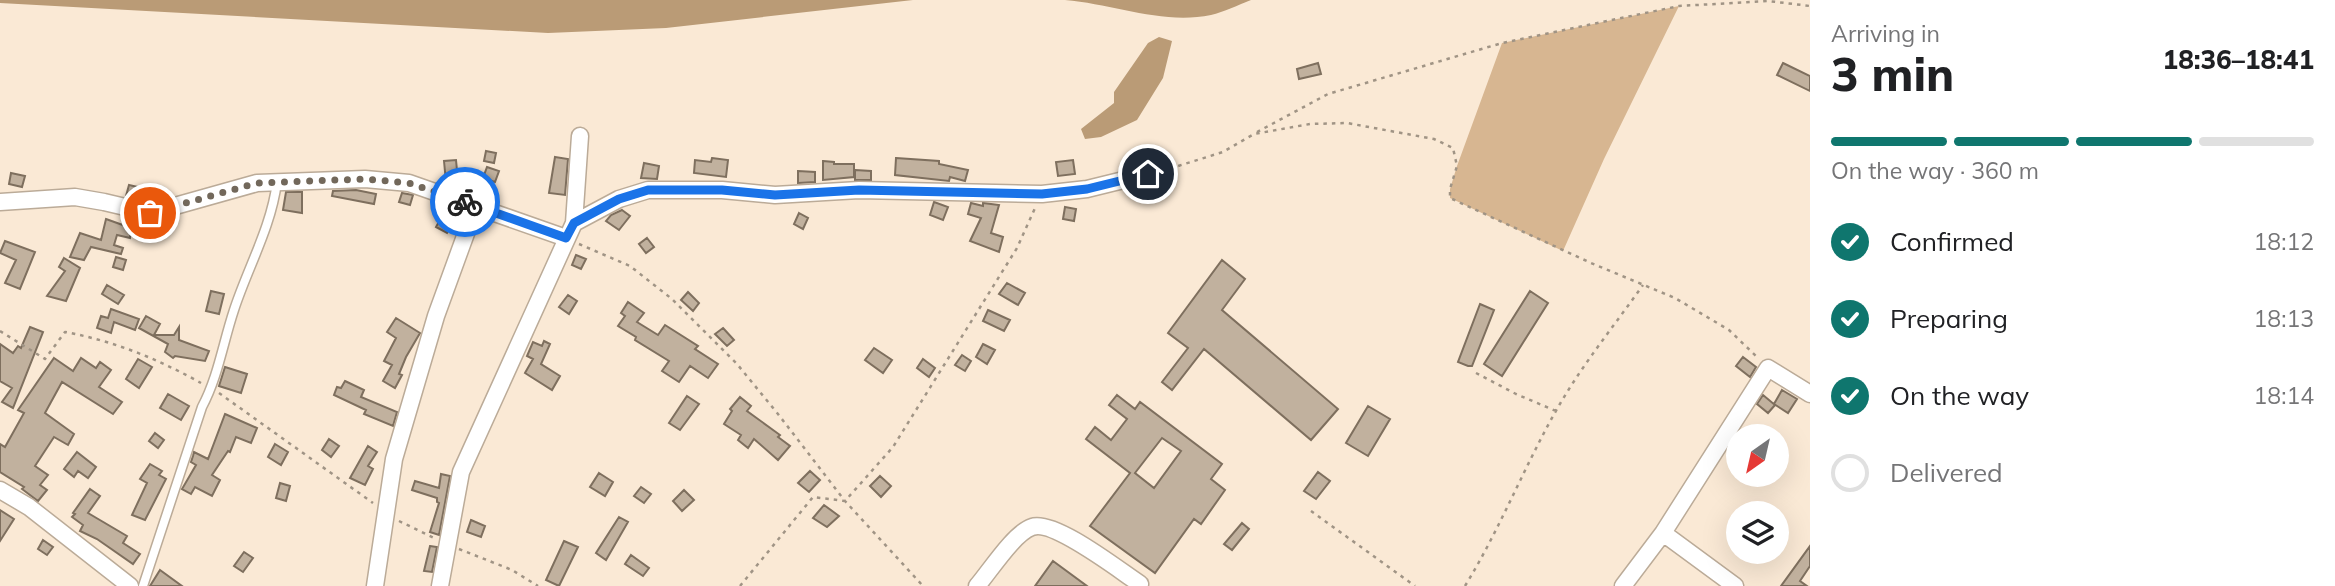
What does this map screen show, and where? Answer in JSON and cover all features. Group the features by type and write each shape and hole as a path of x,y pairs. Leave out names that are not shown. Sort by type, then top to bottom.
{"street":[{"path":"440,586 461,472 574,223 580,136"},
{"path":"574,223 619,199 648,190 722,190 775,195 859,190 1042,194 1087,189 1148,174"},
{"path":"0,202 75,197 155,215 257,183 365,179 409,183 566,238"},
{"path":"375,586 394,458 436,316 477,206"},
{"path":"1623,586 1664,533 1768,368 1810,394"},
{"path":"0,490 29,508 130,586"},
{"path":"977,586 1020,534 1033,526 1048,527 1064,534 1139,584"},
{"path":"1664,533 1735,586"}],"lane":[{"path":"143,586 202,407 212,389 234,310 274,208 277,182"}],"path":[{"path":"1148,174 1223,152 1328,94 1502,43 1679,6 1768,1 1810,6"},
{"path":"1254,134 1310,124 1347,123 1434,139 1453,148 1457,166 1450,198 1591,263 1675,298 1729,330 1768,368"},
{"path":"845,501 893,447 1017,248 1042,194"},
{"path":"566,238 630,266 672,299 737,365 845,501 923,586"},
{"path":"1465,586 1485,553 1575,378 1644,285"},
{"path":"0,331 46,359 65,332 100,338 165,363 212,389 401,523 512,570 538,586"},
{"path":"1476,373 1556,411"},
{"path":"740,586 813,497 845,501"},
{"path":"1311,511 1415,586"}],"shaded area":[{"path":"0,0 913,0 666,28 548,33 0,3"},
{"path":"1065,0 1251,0 1211,15 1174,17"},
{"path":"1679,6 1604,159 1563,251 1450,198 1457,166 1502,43"},
{"path":"1159,37 1172,41 1163,78 1137,120 1101,137 1085,139 1081,129 1114,103 1114,92 1148,43"}],"building":[{"path":"1318,63 1321,74 1299,79 1297,69"},
{"path":"1783,63 1810,76 1810,91 1777,75"},
{"path":"486,151 496,153 494,163 484,161"},
{"path":"555,157 568,159 565,195 549,193"},
{"path":"712,158 728,160 726,177 694,173 695,160 711,162"},
{"path":"896,158 939,161 939,164 968,170 965,181 950,177 949,181 895,175"},
{"path":"456,160 458,181 446,182 444,161"},
{"path":"1073,160 1075,174 1058,176 1056,162"},
{"path":"823,161 854,164 854,177 823,180"},
{"path":"644,163 659,166 657,179 641,178"},
{"path":"487,167 499,171 495,182 483,178"},
{"path":"855,170 871,171 871,180 855,180"},
{"path":"798,171 815,172 815,182 798,183"},
{"path":"11,173 25,176 22,187 9,184"},
{"path":"129,185 142,188 139,199 126,196"},
{"path":"356,190 376,194 374,204 332,196 333,191"},
{"path":"286,192 302,192 302,213 283,210"},
{"path":"402,193 413,195 410,205 399,202"},
{"path":"934,202 948,207 943,220 930,215"},
{"path":"971,203 983,206 983,203 999,205 991,233 1003,237 999,252 970,241 981,218 968,214"},
{"path":"1065,207 1076,209 1074,221 1063,219"},
{"path":"622,210 630,216 619,230 606,221 611,215"},
{"path":"799,213 808,218 803,229 794,224"},
{"path":"442,216 453,221 447,233 436,227"},
{"path":"106,219 131,228 130,238 117,235 114,245 123,248 121,254 91,247 84,260 70,257 80,233 101,240"},
{"path":"647,238 654,247 646,253 639,244"},
{"path":"5,241 35,252 20,289 5,283 16,260 0,253"},
{"path":"576,255 586,259 581,269 572,265"},
{"path":"116,257 126,260 123,270 113,267"},
{"path":"64,258 80,268 66,301 47,296 65,271 59,267"},
{"path":"1222,260 1245,279 1222,310 1338,409 1311,440 1204,349 1172,390 1162,382 1188,348 1168,333"},
{"path":"1007,283 1025,293 1018,305 999,294"},
{"path":"107,285 124,295 118,304 102,294"},
{"path":"211,291 224,294 219,314 206,311"},
{"path":"1530,291 1548,303 1502,376 1484,364"},
{"path":"688,292 699,303 693,311 681,300"},
{"path":"568,295 577,301 569,314 559,307"},
{"path":"628,302 644,313 637,322 658,335 665,325 698,346 695,349 718,364 708,378 690,366 679,382 662,371 669,361 618,326 625,316 621,313"},
{"path":"1480,304 1494,310 1472,366 1468,366 1458,362"},
{"path":"111,309 139,319 135,330 114,322 111,333 97,328 101,316 108,318"},
{"path":"988,310 1010,320 1004,331 983,321"},
{"path":"146,316 160,324 154,335 174,335 179,327 179,340 209,351 205,361 175,356 173,358 165,352 168,344 139,328"},
{"path":"396,318 420,333 406,357 399,374 402,375 395,388 383,381 392,365 384,361 396,338 387,332"},
{"path":"30,327 43,332 13,408 2,402 12,388 0,381 0,344 13,353 18,346 21,348"},
{"path":"723,328 734,340 727,346 715,334"},
{"path":"544,341 550,344 541,364 560,376 552,390 525,373 533,359 527,356 533,342 542,346"},
{"path":"983,344 995,350 987,364 976,357"},
{"path":"874,348 892,360 883,373 865,360"},
{"path":"962,355 971,361 965,371 955,365"},
{"path":"1743,357 1756,367 1750,377 1736,366"},
{"path":"54,358 73,371 81,358 96,368 100,362 111,370 99,387 122,402 113,414 62,382 45,413 74,434 68,445 54,437 35,466 48,475 40,485 47,490 38,501 22,489 24,487 0,472 0,444 5,447 24,413 18,410"},
{"path":"138,359 152,367 139,388 126,379"},
{"path":"923,359 935,368 929,377 917,368"},
{"path":"225,367 247,374 241,393 219,386"},
{"path":"345,381 364,390 361,397 397,412 393,426 364,414 366,410 334,395 337,387 341,388"},
{"path":"1782,390 1797,399 1788,413 1774,404"},
{"path":"168,394 189,406 181,420 160,408"},
{"path":"1117,395 1135,409 1140,402 1222,464 1211,479 1225,490 1201,524 1194,519 1155,573 1090,526 1130,473 1086,439 1095,427 1111,440 1127,419 1109,405","holes":["1162,438 1181,451 1154,488 1135,473"]},
{"path":"1763,395 1775,405 1768,413 1757,404"},
{"path":"687,396 699,404 680,430 669,423"},
{"path":"740,397 751,406 747,411 780,435 778,437 790,446 778,460 754,439 748,448 738,440 741,435 724,424 732,411 730,409"},
{"path":"1368,406 1390,419 1368,456 1346,443"},
{"path":"225,414 257,428 251,443 236,437 230,452 228,451 212,475 220,480 212,496 195,487 191,494 182,489 196,465 191,462 194,452 208,459"},
{"path":"155,433 164,440 158,448 149,441"},
{"path":"329,439 339,446 331,457 322,450"},
{"path":"275,444 288,452 281,465 268,457"},
{"path":"368,446 377,452 368,466 373,469 365,485 350,478"},
{"path":"77,452 96,467 88,478 78,471 74,477 64,469"},
{"path":"150,464 162,471 159,475 166,479 145,520 132,515 147,483 140,479"},
{"path":"810,471 820,480 809,492 798,483"},
{"path":"1318,472 1330,481 1316,499 1304,491"},
{"path":"599,473 613,482 605,496 590,487"},
{"path":"441,474 450,476 439,535 430,532 439,503 437,498 412,490 415,481 439,488"},
{"path":"880,476 891,486 881,497 870,486"},
{"path":"280,483 290,486 286,501 276,498"},
{"path":"641,487 651,494 644,503 634,496"},
{"path":"90,489 100,496 88,513 127,536 123,543 140,554 133,564 97,539 80,531 83,525 72,517"},
{"path":"684,490 694,500 682,511 673,501"},
{"path":"824,505 839,516 827,527 813,518"},
{"path":"0,510 14,519 0,541"},
{"path":"619,517 628,522 606,560 596,553"},
{"path":"471,520 485,526 481,537 467,532"},
{"path":"1242,523 1249,529 1232,550 1224,544"},
{"path":"43,540 53,547 47,555 38,549"},
{"path":"564,541 578,547 559,586 546,580"},
{"path":"430,546 437,547 432,572 424,571"},
{"path":"1810,546 1810,566 1800,581 1807,586 1781,586"},
{"path":"244,552 253,558 243,572 234,566"},
{"path":"631,555 649,568 643,576 625,564"},
{"path":"1053,561 1087,586 1035,586"},
{"path":"160,570 182,586 150,586"}],"way so far":[{"path":"150,213 257,183 365,179 409,183 465,202"}],"route":[{"path":"465,202 566,238 574,223 619,199 648,190 722,190 775,195 859,190 1042,194 1087,189 1148,174"}]}
